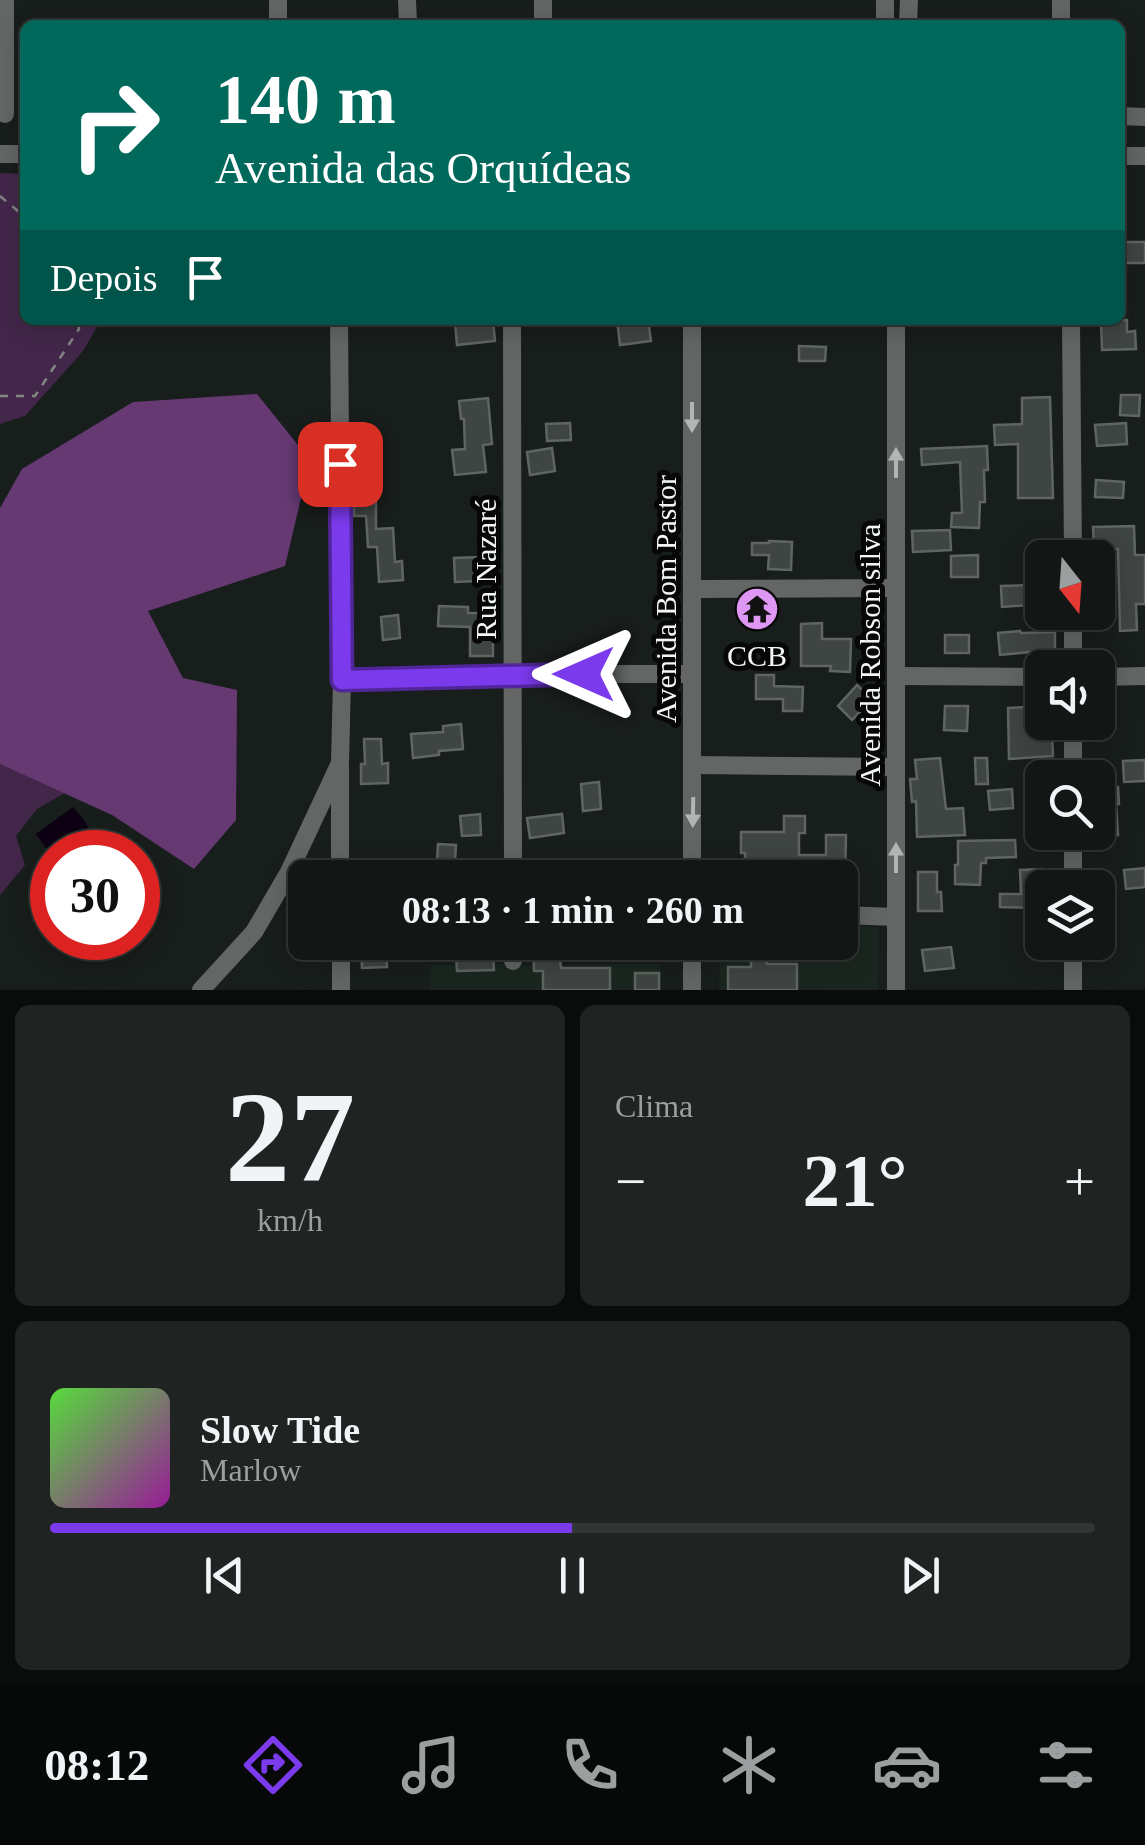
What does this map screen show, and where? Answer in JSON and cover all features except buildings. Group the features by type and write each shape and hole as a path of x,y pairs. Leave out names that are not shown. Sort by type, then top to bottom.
{"street":[{"path":"3,114 4,0"},
{"path":"339,325 340,860"},
{"name":"Rua Nazaré","path":"512,325 513,860"},
{"name":"Avenida Bom Pastor","path":"692,325 692,860"},
{"name":"Avenida Robson silva","path":"896,325 896,990"},
{"path":"1071,325 1072,540"},
{"path":"692,589 896,588"},
{"path":"342,680 512,674 690,674"},
{"path":"896,676 1025,677"},
{"path":"1115,677 1145,676"},
{"path":"203,989 254,932 289,872 340,763"},
{"path":"693,765 896,767"},
{"path":"858,916 896,917"},
{"path":"341,960 341,990"},
{"path":"692,960 692,990"},
{"path":"1073,960 1073,990"}],"path":[{"path":"0,196 20,213"},
{"path":"0,396 35,396 79,325"}],"shaded area":[{"path":"0,173 20,174 20,325 98,325 83,351 25,416 0,424"},
{"path":"257,394 310,460 285,566 148,611 183,678 237,690 236,820 194,869 160,847 160,830 135,830 112,815 0,764 0,508 22,469 133,402"},
{"path":"0,764 65,793 37,809 16,836 25,865 0,895"},
{"path":"73,807 89,830 41,830"},
{"path":"858,927 879,927 878,990 719,990 720,960 858,960"},
{"path":"661,964 661,990 430,990 430,965"}],"place":[{"name":"CCB","path":"757,609"}],"route":[{"path":"340,464 342,680 584,674"}]}
